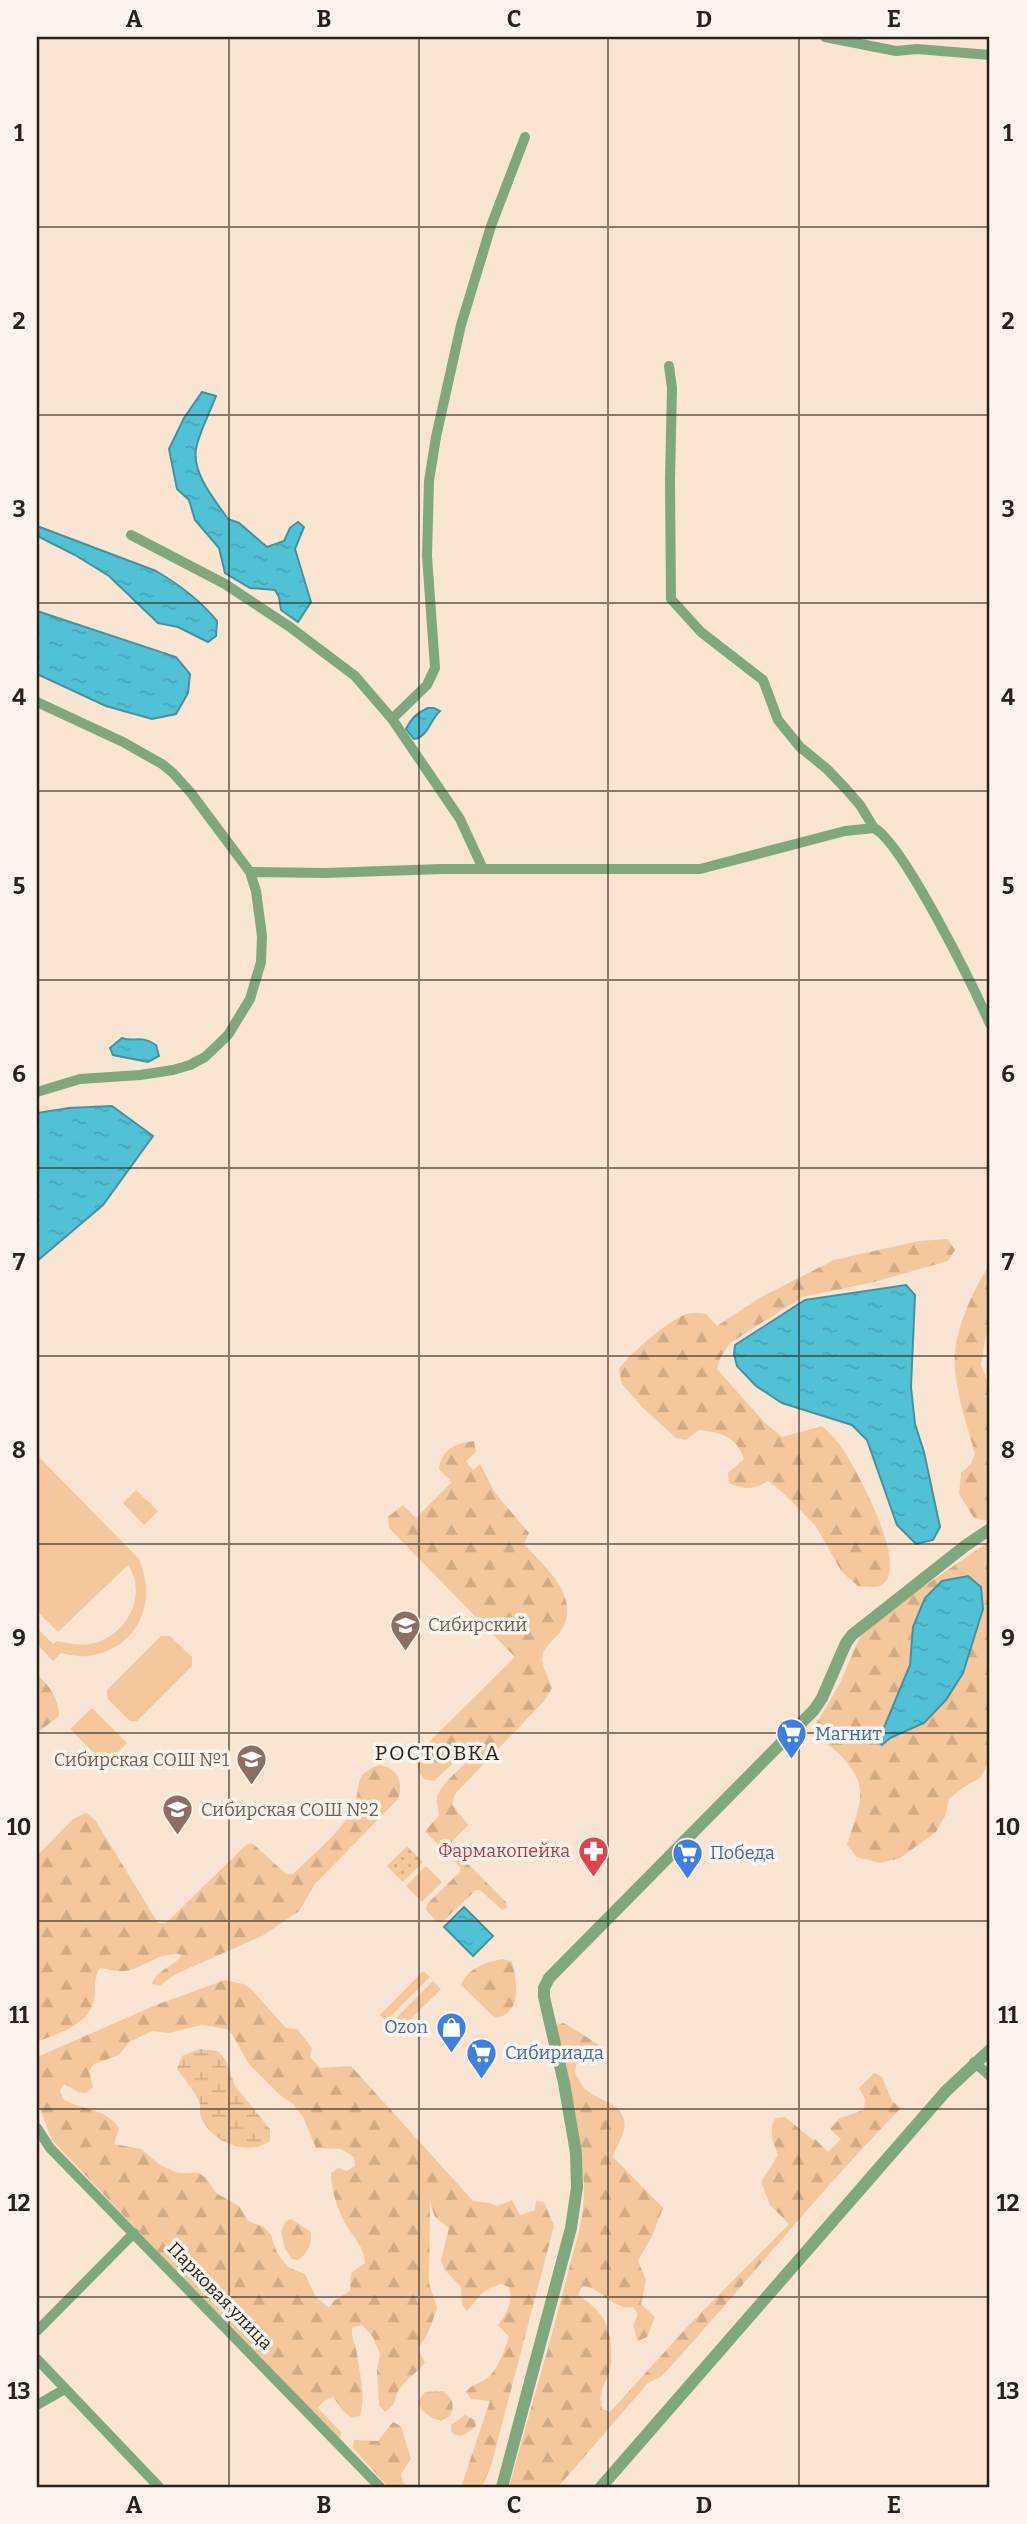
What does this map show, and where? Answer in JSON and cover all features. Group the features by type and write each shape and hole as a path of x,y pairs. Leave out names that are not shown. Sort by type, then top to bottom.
{"street":[{"path":"825,37 896,51 916,49 990,55"},
{"path":"392,719 427,685 435,668 428,556 429,481 436,437 461,326 491,226 525,137"},
{"path":"669,366 673,388 670,480 671,599 701,632 762,680 778,720 800,747 846,789 874,828 890,842 922,895 990,1024"},
{"path":"131,535 225,584 290,627 355,676 392,719 460,819 483,869"},
{"path":"37,702 162,764 191,793 250,872 259,906 261,962 250,999 228,1035 205,1057 181,1068 140,1075 80,1079 37,1092"},
{"path":"250,872 701,869 845,831 874,828"},
{"path":"502,2487 571,2228 577,2187 572,2126 544,1997 544,1988 549,1978 814,1710 852,1635 990,1529"},
{"path":"601,2487 946,2091 974,2062 990,2050"},
{"path":"974,2062 990,2076"},
{"name":"Парковая улица","path":"37,2127 50,2147 380,2487"},
{"path":"37,2331 134,2233"},
{"path":"37,2359 159,2487"},
{"path":"37,2405 65,2389"}],"green space":[{"path":"948,1239 955,1250 948,1261 874,1282 802,1297 730,1343 720,1358 717,1369 764,1422 782,1437 822,1426 840,1445 878,1518 890,1561 888,1576 880,1586 858,1586 842,1572 815,1525 780,1490 768,1481 748,1488 729,1483 728,1473 744,1459 737,1445 721,1434 699,1430 686,1440 676,1438 642,1407 622,1384 619,1369 649,1339 684,1315 706,1314 717,1326 761,1297 834,1260 919,1241"},
{"path":"990,1264 990,1332 986,1335 981,1365 990,1383 990,1517 987,1521 974,1518 959,1494 961,1473 971,1464 975,1454 958,1390 955,1356 964,1315"},
{"path":"474,1441 476,1452 466,1461 473,1470 480,1464 495,1493 529,1533 524,1544 558,1583 567,1606 561,1631 547,1647 542,1658 552,1688 545,1700 455,1794 452,1804 468,1825 449,1845 506,1902 507,1908 502,1910 480,1890 476,1890 442,1922 437,1922 426,1910 427,1904 460,1872 460,1867 425,1831 439,1815 437,1800 444,1784 482,1744 477,1741 434,1781 424,1779 419,1772 415,1756 515,1657 389,1528 388,1517 403,1505 416,1518 452,1482 439,1469 446,1452 461,1443"},
{"path":"37,1455 139,1559 146,1591 139,1621 131,1634 105,1652 85,1656 61,1653 53,1661 37,1644 37,1628 53,1644 57,1641 86,1645 103,1640 123,1625 130,1614 136,1590 128,1565 58,1632 37,1611"},
{"path":"136,1490 158,1511 144,1525 123,1503"},
{"path":"990,1541 990,1758 981,1777 949,1799 945,1816 936,1832 900,1858 881,1863 857,1857 847,1845 859,1806 859,1785 848,1763 823,1740 815,1726 839,1685 860,1637 898,1604","holes":["913,1627 924,1723 879,1742 910,1665"]},
{"path":"161,1636 170,1636 192,1657 192,1666 137,1721 130,1721 107,1698 107,1690"},
{"path":"37,1674 53,1693 59,1716 37,1733"},
{"path":"92,1708 127,1743 106,1765 70,1729"},
{"path":"379,1765 398,1776 398,1799 315,1884 299,1911 264,1935 176,1974 159,1986 152,1984 154,1979 182,1955 167,1955 123,1971 100,1968 94,2001 85,2017 71,2028 37,2042 37,1856 73,1819 86,1813 95,1820 158,1923 166,1923 246,1845 252,1843 286,1874 293,1874 341,1826 353,1808 364,1773"},
{"path":"407,1846 423,1862 403,1882 387,1866"},
{"path":"426,1866 442,1882 422,1902 406,1886"},
{"path":"503,1959 512,1962 516,1996 510,2010 495,2018 461,1985 468,1974 478,1967"},
{"path":"423,1971 430,1977 386,2021 380,2015"},
{"path":"225,1980 243,1984 250,1988 286,2028 297,2029 312,2048 310,2057 320,2068 351,2066 473,2201 497,2206 512,2200 520,2215 535,2210 536,2201 544,2202 554,2226 491,2466 482,2487 461,2487 490,2401 471,2399 466,2392 486,2379 500,2360 509,2337 498,2325 508,2307 510,2292 509,2287 501,2284 494,2286 481,2294 467,2311 462,2305 461,2287 444,2269 441,2260 449,2228 435,2217 430,2202 429,2283 437,2308 428,2333 418,2349 425,2363 400,2388 394,2403 385,2412 379,2405 377,2371 380,2354 373,2337 362,2325 352,2328 362,2386 360,2416 352,2418 333,2397 318,2408 341,2432 340,2439 330,2433 52,2140 37,2101 37,2057 156,2005","holes":["202,2025 227,2029 249,2064 293,2104 303,2117 316,2148 341,2149 354,2157 355,2166 347,2171 338,2168 331,2173 331,2179 339,2211 360,2247 365,2263 351,2273 350,2291 334,2301 329,2308 315,2296 305,2274 288,2267 277,2253 271,2235 264,2227 248,2221 239,2206 216,2193 206,2178 199,2173 178,2173 160,2165 141,2149 114,2144 119,2128 113,2121 101,2113 63,2099 60,2091 64,2084 78,2092 86,2093 93,2087 89,2071 94,2064 119,2055 129,2042 152,2031 169,2033"]},
{"path":"433,1981 441,1989 398,2032 390,2024"},
{"path":"564,2023 604,2048 586,2052 577,2059 575,2073 584,2088 612,2104 622,2114 624,2130 613,2157 663,2208 638,2261 646,2280 641,2304 655,2317 647,2337 638,2341 633,2326 638,2314 633,2307 618,2305 589,2287 582,2286 578,2295 598,2311 608,2330 611,2359 601,2398 602,2409 610,2412 690,2324 789,2224 770,2205 761,2182 778,2155 772,2132 776,2118 785,2117 828,2152 841,2139 830,2129 840,2118 864,2110 865,2099 859,2088 874,2073 882,2077 892,2101 901,2108 840,2173 662,2376 648,2383 558,2487 509,2487 560,2304 584,2204 578,2131 556,2027"},
{"path":"199,2049 218,2051 226,2061 235,2086 270,2129 270,2141 261,2146 241,2147 212,2134 200,2115 199,2101 177,2069 182,2056"},
{"path":"291,2219 311,2232 309,2248 298,2260 292,2259 285,2249 281,2232 286,2221"},
{"path":"443,2391 453,2405 450,2416 441,2421 426,2414 418,2401 425,2392"},
{"path":"465,2415 475,2420 476,2426 461,2435 451,2432 451,2425"},
{"path":"393,2422 401,2426 411,2459 401,2474 403,2483 408,2487 388,2487 353,2448 354,2440 378,2441"}],"water":[{"path":"202,392 216,396 197,443 197,468 228,519 239,523 267,547 284,541 290,528 298,522 304,527 295,549 311,602 298,622 281,610 275,590 250,588 225,573 219,548 195,520 189,500 177,489 169,449 184,418"},
{"path":"37,526 165,576 189,593 217,621 216,636 208,642 178,627 158,623 109,576 37,536"},
{"path":"37,611 176,657 190,674 188,693 176,714 152,719 106,706 37,674"},
{"path":"428,708 440,711 426,732 414,739 406,729 415,717"},
{"path":"122,1038 150,1042 156,1045 159,1056 148,1062 113,1055 110,1048"},
{"path":"112,1106 153,1136 103,1205 37,1261 37,1113"},
{"path":"906,1285 915,1295 911,1387 915,1424 924,1452 940,1527 933,1540 916,1544 897,1525 867,1440 852,1425 782,1403 756,1386 737,1366 734,1354 735,1345 805,1300"},
{"path":"968,1576 981,1587 983,1609 963,1673 946,1700 924,1723 890,1738 882,1745 878,1742 910,1665 913,1627 925,1598 942,1581"},
{"path":"464,1907 493,1936 473,1956 444,1927"}],"place":[{"name":"Сибирский","path":"405,1652"},
{"name":"Магнит","path":"792,1761"},
{"name":"Сибирская СОШ №1","path":"252,1787"},
{"name":"Сибирская СОШ №2","path":"178,1837"},
{"name":"Фармакопейка","path":"593,1878"},
{"name":"Победа","path":"687,1880"},
{"name":"Ozon","path":"451,2054"},
{"name":"Сибириада","path":"482,2080"}],"district":[{"name":"РОСТОВКА","path":"438,1753"}]}
